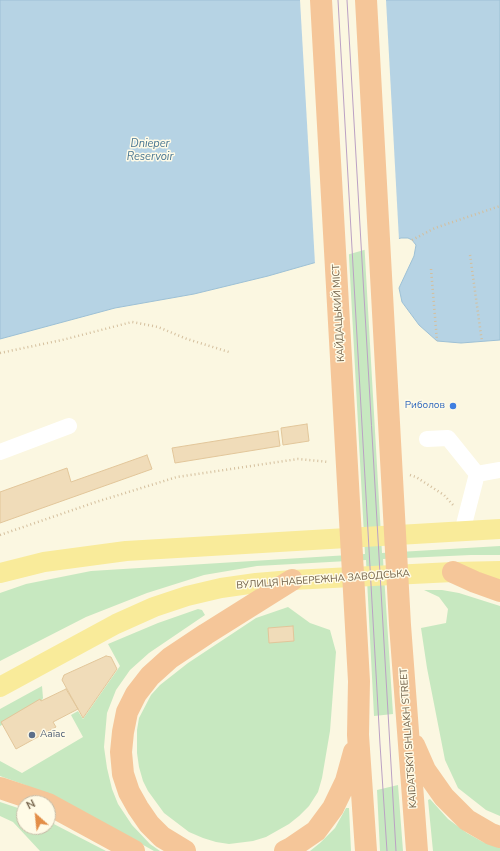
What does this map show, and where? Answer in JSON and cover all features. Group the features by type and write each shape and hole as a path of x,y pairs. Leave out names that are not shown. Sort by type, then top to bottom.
{"highway":[{"name":"КАЙДАЦЬКИЙ МІСТ","path":"321,0 359,681 358,735"},
{"name":"KAIDATSKYI SHLIAKH STREET","path":"366,0 400,625 418,851"},
{"path":"454,572 475,582 500,591"},
{"path":"185,851 162,837 149,824 129,792 123,774 121,752 127,712 136,694 150,676 170,658 292,580"},
{"path":"408,731 425,770 444,797 467,820 491,834 500,837"},
{"path":"285,851 316,831 333,808 346,781 358,735"},
{"path":"358,735 366,851"},
{"path":"0,788 21,795"},
{"path":"56,808 134,851"}],"main road":[{"path":"0,573 44,562 126,551 463,525 500,529"},
{"name":"ВУЛИЦЯ НАБЕРЕЖНА ЗАВОДСЬКА","path":"0,687 116,624 154,607 186,596 221,588 292,580 500,571"}],"lane":[{"path":"0,452 69,426"},
{"path":"427,440 448,438 477,474"},
{"path":"477,474 500,470"},
{"path":"463,525 477,474"}],"path":[{"path":"412,240 435,228 500,206"},
{"path":"470,255 482,342"},
{"path":"431,269 437,341"},
{"path":"0,353 62,340 132,322 158,327 187,339 229,352"},
{"path":"0,535 96,502 177,477 298,459 331,462"},
{"path":"409,474 444,495 463,525"}],"green space":[{"path":"345,182 363,222 382,553 500,546 500,555 383,559 393,714 374,716 366,560 257,566 204,575 147,593 86,617 0,661 0,593 26,584 91,571 365,554"},
{"path":"424,590 442,590 459,593 500,606 500,816 486,810 458,788 445,760 427,668 421,628 446,623 448,609 439,597"},
{"path":"288,607 310,623 330,630 336,652 330,731 322,778 318,792 309,806 299,816 289,824 266,837 253,841 229,844 203,838 189,832 164,813 148,791 143,781 137,753 137,730 139,718 151,695 160,685 188,663 256,618"},
{"path":"198,609 202,610 205,615 149,653 130,670 116,690 107,713 104,747 112,789 118,804 132,825 150,844 160,851 154,851 102,822 56,800 56,795 46,795 25,785 0,776 0,761 22,773 83,737 71,715 78,711 83,719 120,666 108,644 158,623"},
{"path":"42,686 43,698 41,702 0,726 0,709"},
{"path":"398,785 403,851 380,851 377,790"},
{"path":"430,799 448,819 467,833 483,842 500,848 500,851 433,851 428,800"},
{"path":"0,802 16,807 16,825 13,822 0,816"},
{"path":"346,808 349,808 351,851 310,851 335,828"},
{"path":"56,825 106,851 40,851 25,835 56,835"}],"water":[{"name":"Dnieper Reservoir","path":"0,0 500,0 500,340 461,343 437,341 419,325 402,302 399,288 414,256 416,245 408,238 401,238 268,276 194,294 115,308 0,339"}],"pier":[{"path":"300,0 386,0 399,240 315,264"}],"building":[{"path":"307,424 309,441 283,445 281,428"},
{"path":"278,431 280,446 175,463 172,448"},
{"path":"147,455 152,469 0,523 0,492 67,468 71,482"},
{"path":"293,626 294,641 269,643 268,628"},
{"path":"106,656 111,657 117,669 83,718 62,680 64,675"},
{"path":"66,689 78,709 53,722 56,727 16,749 1,722 40,699 41,701"}],"tram line":[{"path":"338,0 387,851"},
{"path":"347,0 396,851"}],"place":[{"name":"Риболов","path":"453,406"},
{"name":"Ааїас","path":"32,735"}]}
